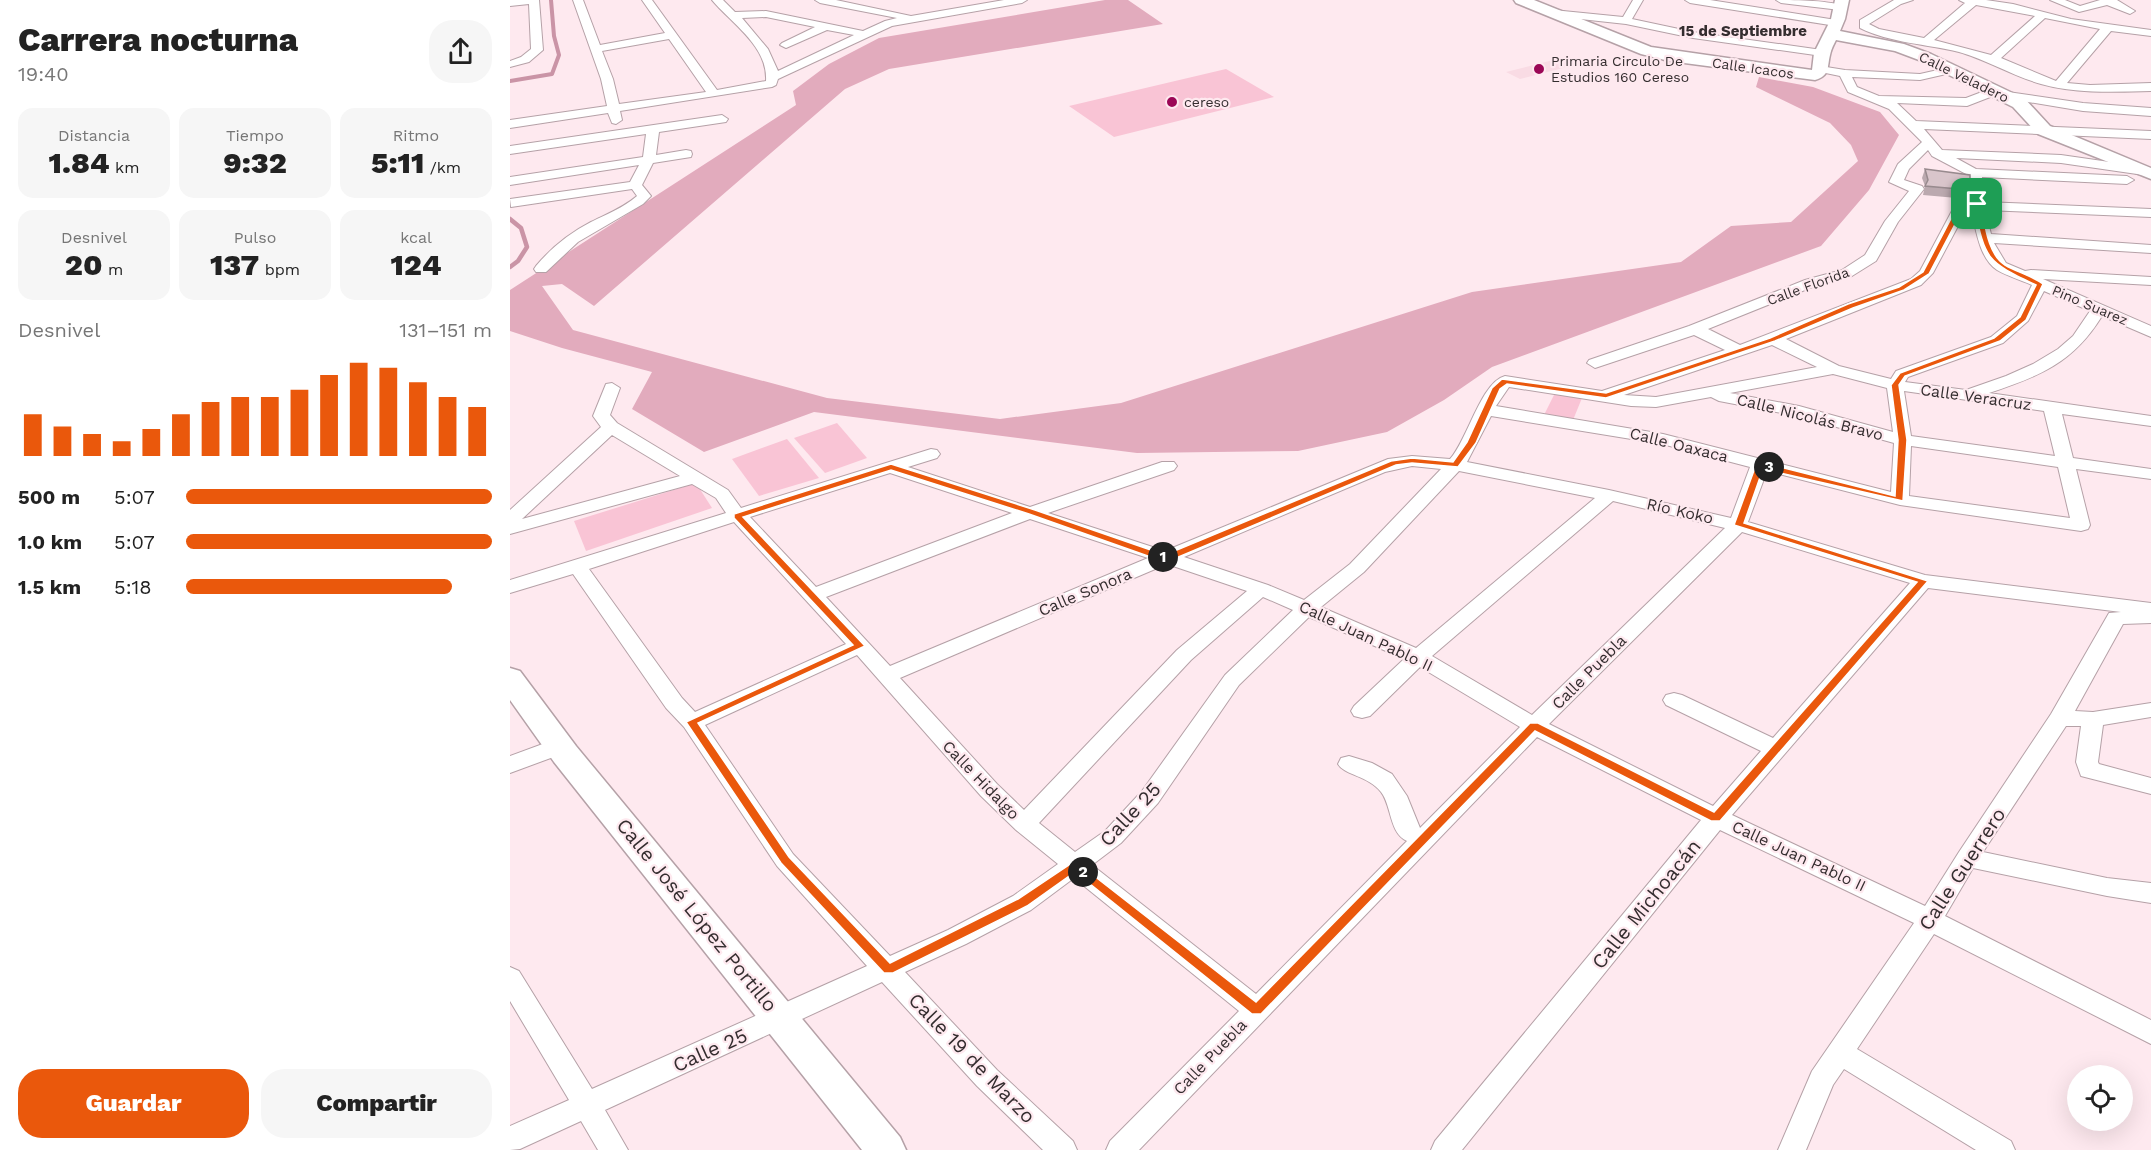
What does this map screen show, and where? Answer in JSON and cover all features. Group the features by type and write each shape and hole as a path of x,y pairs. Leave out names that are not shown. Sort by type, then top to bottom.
{"main road":[{"name":"Calle Icacos","path":"1521,0 1646,51 1669,56 1818,72"},
{"path":"1818,72 1822,53 1842,20"},
{"name":"Calle Veladero","path":"1842,20 2019,103 2044,130 2149,175"},
{"name":"Calle José López Portillo","path":"510,678 559,746 886,1150"}],"street":[{"path":"510,3 533,0 537,50 532,56 510,64"},
{"path":"578,0 607,79 619,134"},
{"path":"647,0 714,94"},
{"path":"510,124 714,94 772,83 773,77 762,48 717,0"},
{"path":"820,0 910,18"},
{"path":"944,0 982,7"},
{"path":"773,77 888,23 1022,0"},
{"path":"1690,0 1842,20 1908,0"},
{"path":"1781,0 1864,26 1876,33 1960,49 1993,59 2031,77 2060,85 2090,89 2151,87"},
{"path":"2055,0 2079,9 2109,1 2130,11"},
{"path":"1626,21 1634,1"},
{"path":"1926,42 1969,1 2107,28 2151,33"},
{"path":"822,53 786,45 885,3"},
{"path":"1553,13 1626,21 1693,35 1822,53"},
{"path":"733,15 766,14 864,34"},
{"path":"1993,59 2042,15"},
{"path":"2060,85 2107,28"},
{"path":"596,49 672,35"},
{"path":"1818,72 1920,77 1952,70"},
{"path":"1845,73 1852,89 1893,106 1913,125 1932,149 1973,173 2045,177 2149,175"},
{"path":"1877,99 1967,102 2000,93 2083,107 2151,112"},
{"path":"510,150 722,119"},
{"path":"1913,125 2151,135"},
{"path":"635,184 649,159 653,129"},
{"path":"1932,149 2061,159 2149,175"},
{"name":"Calle Florida","path":"1595,363 1695,329 1810,283 1847,273 1862,265 1871,258 1892,221 1917,189 1896,182 1903,167 1932,149"},
{"path":"510,181 686,153"},
{"path":"2045,177 2065,168 2098,165"},
{"name":"Pino Suarez","path":"1973,173 1977,181 1977,204 1985,238 1992,255 2001,266 2151,332"},
{"path":"511,203 635,184"},
{"path":"541,269 556,250 596,225 626,212 638,202 644,196 635,184"},
{"path":"1606,396 1773,339 1916,282 1926,273 1959,210 1968,205 2151,213"},
{"path":"1985,238 2151,249"},
{"path":"2015,273 2151,281"},
{"path":"1900,500 1903,440 1895,385 1902,374 1997,340 2024,318 2040,284"},
{"path":"1963,396 1994,387 2050,361 2076,342 2099,309"},
{"path":"2124,320 2151,321"},
{"path":"1695,329 1738,350"},
{"name":"Calle Veracruz","path":"1773,339 1833,369 1895,385 2151,421"},
{"path":"1704,394 1833,369"},
{"name":"Calle Nicolás Bravo","path":"1505,381 1656,402 1704,394 1799,411 1903,440 2151,474"},
{"name":"Calle 25","path":"510,1140 888,970 1022,903 1075,866 1113,837 1150,797 1232,680 1307,608 1357,568 1455,465 1472,443 1496,388 1505,381"},
{"path":"512,515 610,427 601,416 612,388"},
{"path":"2052,408 2065,462"},
{"name":"Calle Oaxaca","path":"1487,410 1663,439 1900,500 2081,525 2065,462"},
{"name":"Calle Hidalgo","path":"610,427 722,494 737,516 860,646 989,790 1024,824 1257,1010"},
{"path":"510,587 931,454"},
{"name":"Calle Sonora","path":"885,676 1394,463 1412,461 1455,465"},
{"name":"Río Koko","path":"1455,465 1609,495 1738,525 1923,581 2151,609"},
{"name":"Calle Puebla","path":"1120,1150 1534,726 1738,525 1760,465"},
{"path":"811,596 1032,512 1168,466"},
{"name":"Calle Juan Pablo II","path":"891,467 1261,589 1418,657 1534,726 1716,818 1879,894 2151,1033"},
{"path":"512,515 696,477"},
{"path":"1362,711 1418,657 1609,495"},
{"name":"Calle 19 de Marzo","path":"577,566 674,703 692,722 785,860 987,1078 1063,1150"},
{"name":"Calle Michoacán","path":"1445,1150 1716,818 1923,581"},
{"path":"1024,824 1184,655 1261,589"},
{"name":"Calle Guerrero","path":"1792,1150 1822,1079 1930,920 1967,858 2060,718 2116,618 2127,616 2151,619"},
{"path":"692,722 860,646"},
{"path":"1674,700 1776,749"},
{"path":"2060,718 2093,719 2151,710"},
{"path":"2093,719 2087,762 2089,770 2151,786"},
{"path":"510,765 559,746"},
{"path":"1349,764 1363,767 1383,778 1395,792 1408,832 1425,840"},
{"path":"1967,858 2107,887 2151,893"},
{"path":"510,978 614,1150"},
{"path":"1839,1052 2001,1150"}],"shaded area":[{"path":"1105,0 1128,0 1163,24 889,69 845,89 594,306 562,284 542,286 573,330 827,398 1000,419 1121,403 1472,292 1681,262 1731,226 1791,222 1858,161 1851,145 1830,123 1756,87 1759,77 1813,87 1880,112 1899,135 1869,190 1821,246 1492,367 1444,400 1387,432 1298,451 1137,453 814,412 704,452 632,409 652,372 562,348 510,331 510,290 796,105 793,91 829,64 879,38"},
{"name":"Primaria Circulo De Estudios 160 Cereso","path":"1557,59 1571,66 1520,79 1506,72"},
{"name":"cereso","path":"1226,69 1274,97 1114,137 1069,106"},
{"path":"1556,391 1582,398 1573,420 1544,415"},
{"path":"837,423 867,458 825,473 794,438"},
{"path":"787,439 819,478 759,496 732,459"},
{"path":"696,483 712,508 586,551 574,521"}],"building":[{"path":"1925,169 1970,175 1970,190 1925,186 1928,180"}],"waterway":[{"path":"510,81 552,74 559,55 554,36 551,0"},
{"path":"510,219 521,228 527,247 518,261 510,267"}],"place":[{"name":"Primaria Circulo De Estudios 160 Cereso","path":"1539,69"},
{"name":"cereso","path":"1172,102"}],"district":[{"name":"15 de Septiembre","path":"1743,31"}],"route":[{"path":"1977,204 1985,238 1992,255 2001,266 2040,284 2024,318 1997,340 1902,374 1895,385 1903,440 1900,500 1760,465 1738,525 1923,581 1716,818 1534,726 1257,1010 1075,866 1022,903 888,970 785,860 692,722 860,646 737,516 891,467 1166,558 1394,463 1412,461 1455,465 1472,443 1496,388 1505,381 1606,396 1773,339 1850,306 1901,289 1916,282 1926,273 1959,210 1968,205 1977,204"}]}
